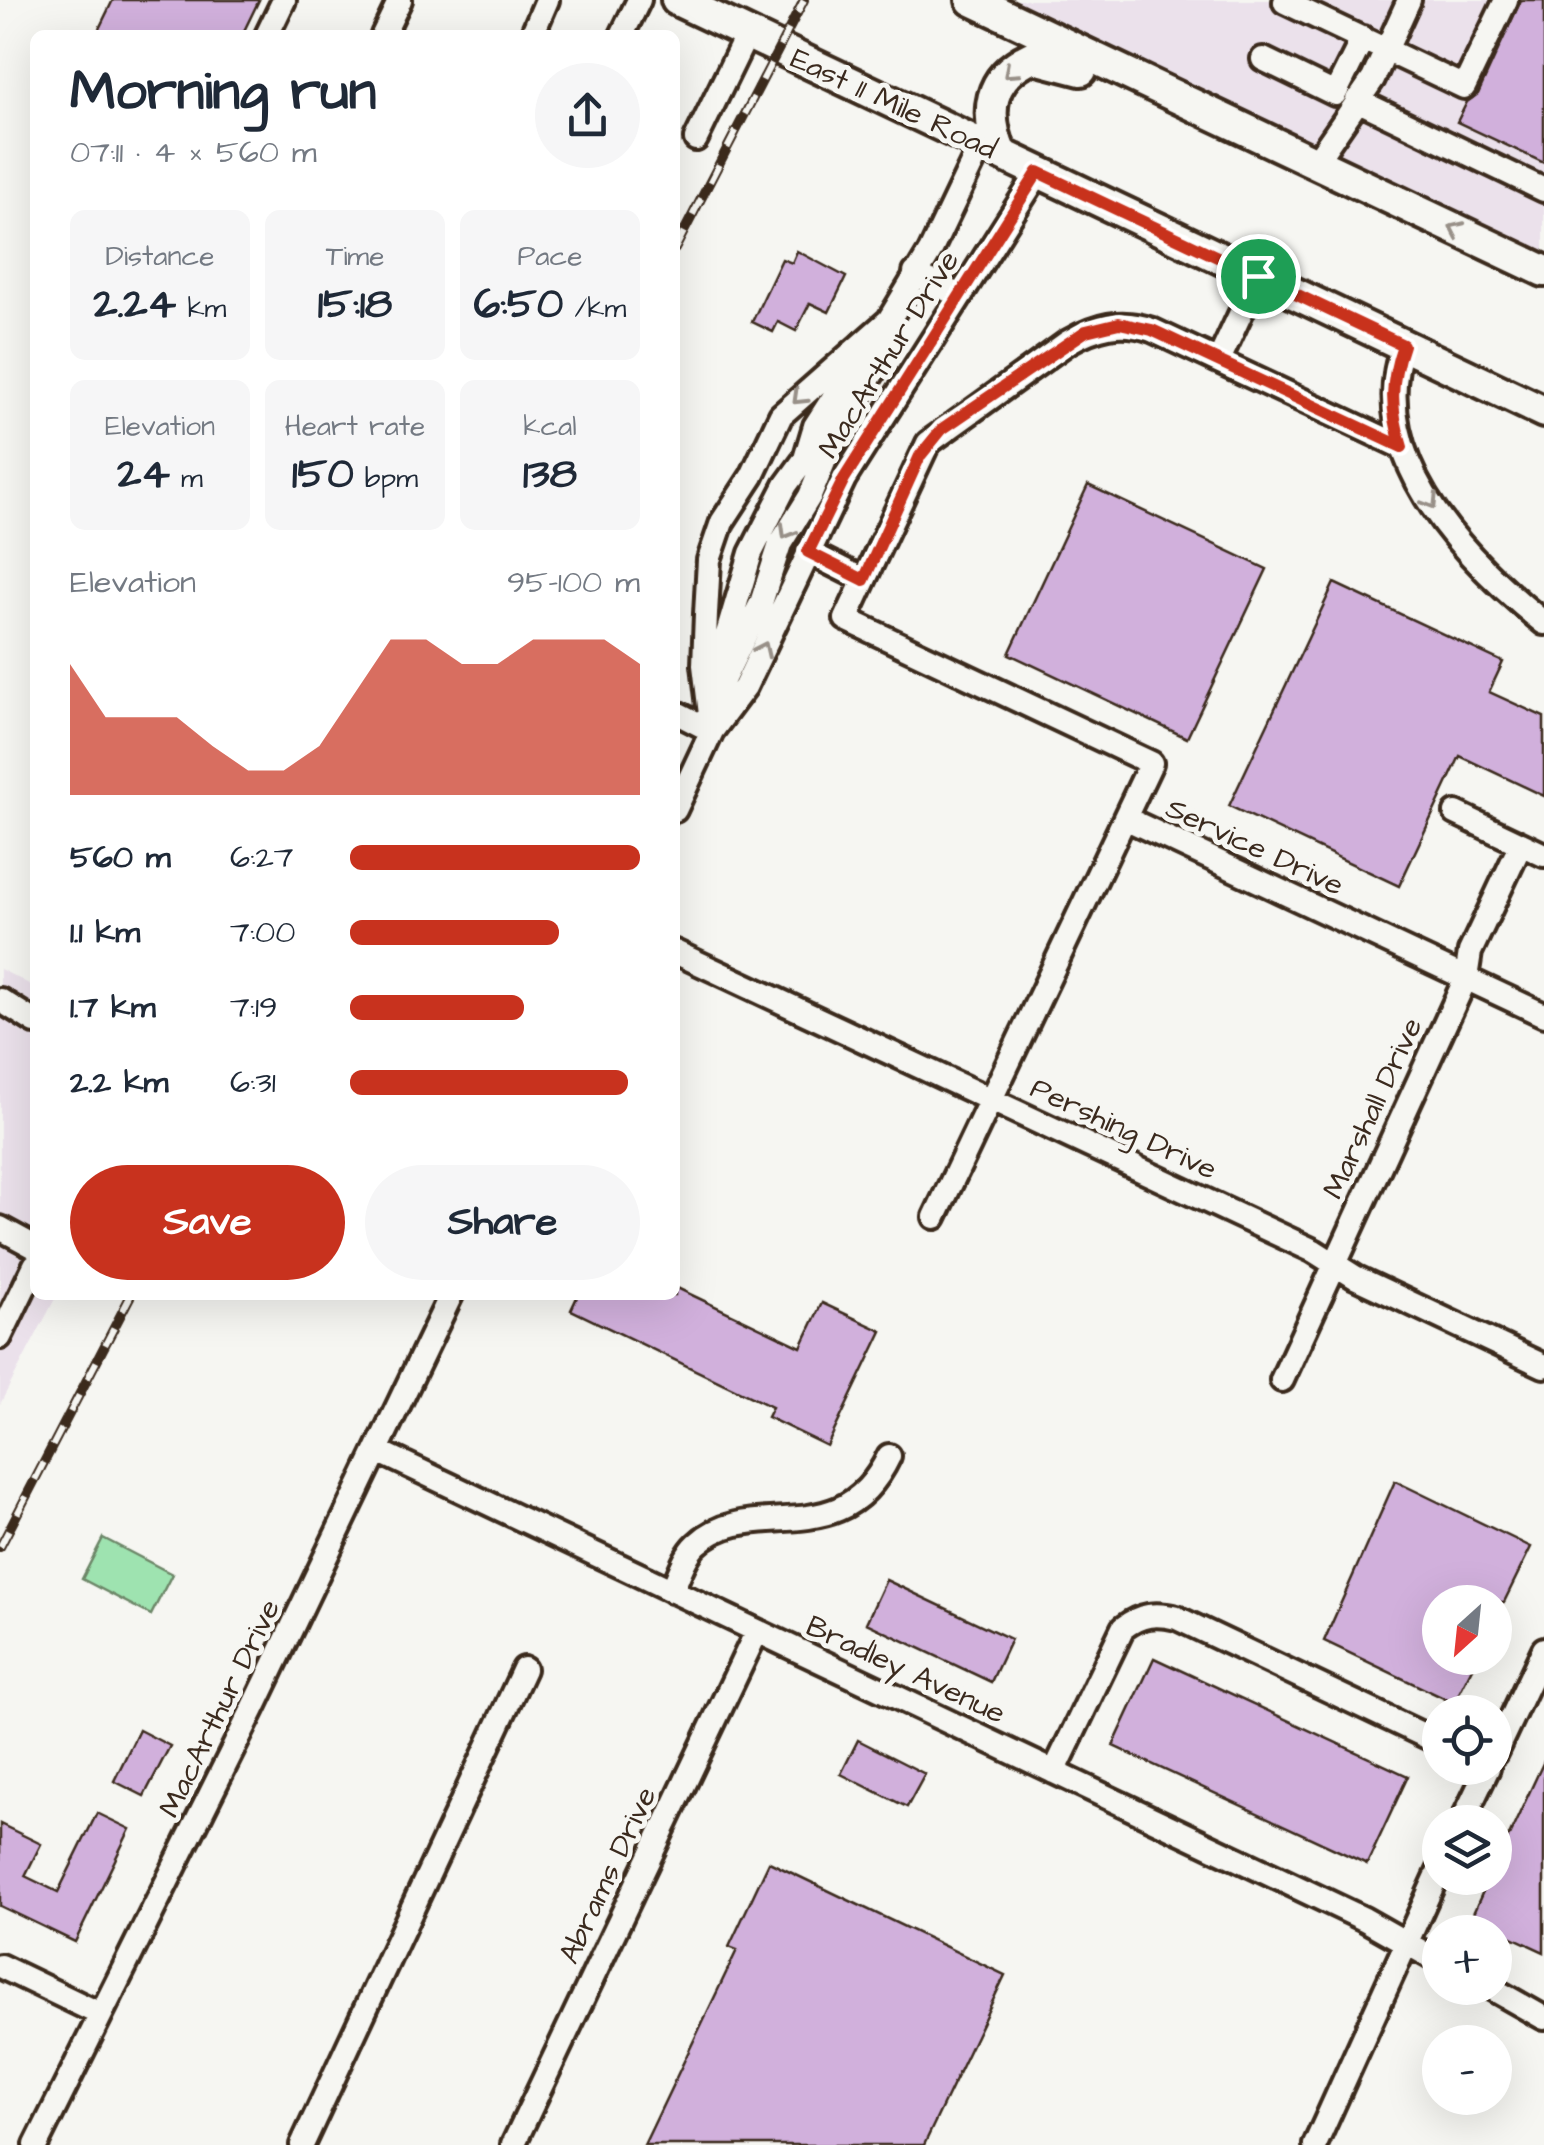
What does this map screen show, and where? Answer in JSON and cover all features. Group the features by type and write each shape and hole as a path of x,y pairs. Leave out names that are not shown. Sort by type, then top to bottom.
{"main road":[{"name":"East 11 Mile Road","path":"677,0 1544,412"},
{"path":"972,0 1544,271"},
{"path":"991,149 990,115 997,84 1017,64 1032,57 1049,58 1279,164 1356,182"},
{"path":"1403,345 1474,360 1544,394"}],"street":[{"path":"269,30 284,0"},
{"path":"386,30 400,0"},
{"path":"534,30 546,0"},
{"path":"624,30 639,0"},
{"path":"1315,162 1357,100 1409,0"},
{"path":"1285,2 1464,87 1506,0"},
{"path":"696,138 747,34"},
{"path":"1263,58 1335,94 1363,38"},
{"path":"1357,100 1544,190"},
{"name":"MacArthur Drive","path":"881,327 991,149"},
{"name":"MacArthur Drive","path":"680,797 711,719 745,687 844,479 1038,172"},
{"path":"915,272 959,296"},
{"path":"1219,360 1258,276"},
{"path":"808,552 864,580 928,444 1068,342 1103,326 1136,324 1402,447"},
{"path":"711,719 762,603 780,544 810,496 836,433 872,374 881,327"},
{"path":"711,719 704,665 707,596 710,560 722,522 752,476 781,416 881,327"},
{"path":"1403,345 1392,377 1391,402 1402,447 1459,542 1544,622"},
{"name":"Service Drive","path":"864,580 846,619 1151,763 1125,818 1544,1015"},
{"path":"680,713 711,719"},
{"path":"1456,813 1544,855"},
{"path":"935,1218 1125,818"},
{"name":"Marshall Drive","path":"1282,1380 1466,978 1470,952 1521,844"},
{"name":"Pershing Drive","path":"680,954 991,1099 1544,1366"},
{"path":"0,1000 30,1019"},
{"path":"0,1228 30,1244"},
{"path":"0,1337 30,1275"},
{"name":"MacArthur Drive","path":"36,2145 449,1300"},
{"name":"Bradley Avenue","path":"378,1451 1364,1919 1422,1953"},
{"path":"672,1591 689,1554 706,1537 720,1530 809,1517 848,1504 870,1491 889,1456"},
{"path":"1054,1772 1118,1636 1131,1622 1158,1614 1177,1618 1422,1734"},
{"name":"Abrams Drive","path":"513,2145 757,1631"},
{"path":"1512,1717 1544,1650"},
{"path":"302,2145 524,1669"},
{"path":"1315,2145 1428,1895"},
{"path":"0,1966 100,2014"},
{"path":"1512,2000 1544,2018"}],"shaded area":[{"path":"996,0 1544,0 1544,261"},
{"path":"0,969 30,984 30,1300 54,1300 0,1404"}],"green space":[{"path":"103,1538 172,1574 151,1615 82,1579"}],"building":[{"path":"113,0 259,0 244,30 98,30"},
{"path":"1521,0 1544,0 1544,163 1457,122 1467,102 1478,94"},
{"path":"797,251 846,277 829,312 810,303 796,331 778,322 773,332 752,322 782,259 792,263"},
{"path":"1088,485 1267,569 1187,738 1009,654"},
{"path":"1334,583 1503,662 1489,692 1544,717 1544,796 1460,756 1399,886 1229,806"},
{"path":"680,1289 801,1347 822,1303 882,1331 827,1446 767,1417 772,1407 571,1310 576,1300 680,1300"},
{"path":"1395,1481 1531,1547 1512,1586 1422,1585 1422,1675 1468,1675 1458,1695 1437,1695 1324,1641"},
{"path":"886,1580 1011,1639 991,1682 866,1623"},
{"path":"1154,1658 1408,1776 1367,1864 1113,1746"},
{"path":"139,1730 170,1746 144,1796 114,1781"},
{"path":"858,1740 925,1774 907,1807 841,1774"},
{"path":"1544,1761 1544,1952 1512,1937 1512,1915 1472,1915 1481,1895 1512,1895 1512,1830"},
{"path":"97,1813 130,1829 75,1942 0,1906 0,1824 41,1844 25,1876 58,1892"},
{"path":"769,1862 1005,1975 924,2145 644,2145 737,1950 729,1947"}],"railway":[{"path":"680,239 804,0"},
{"path":"0,1547 128,1300"}],"route":[{"path":"1038,172 1258,276 1403,345 1392,377 1391,402 1402,447 1152,330 1119,323 1086,331 942,429 920,456 864,580 808,552 844,479 1038,172"}]}
